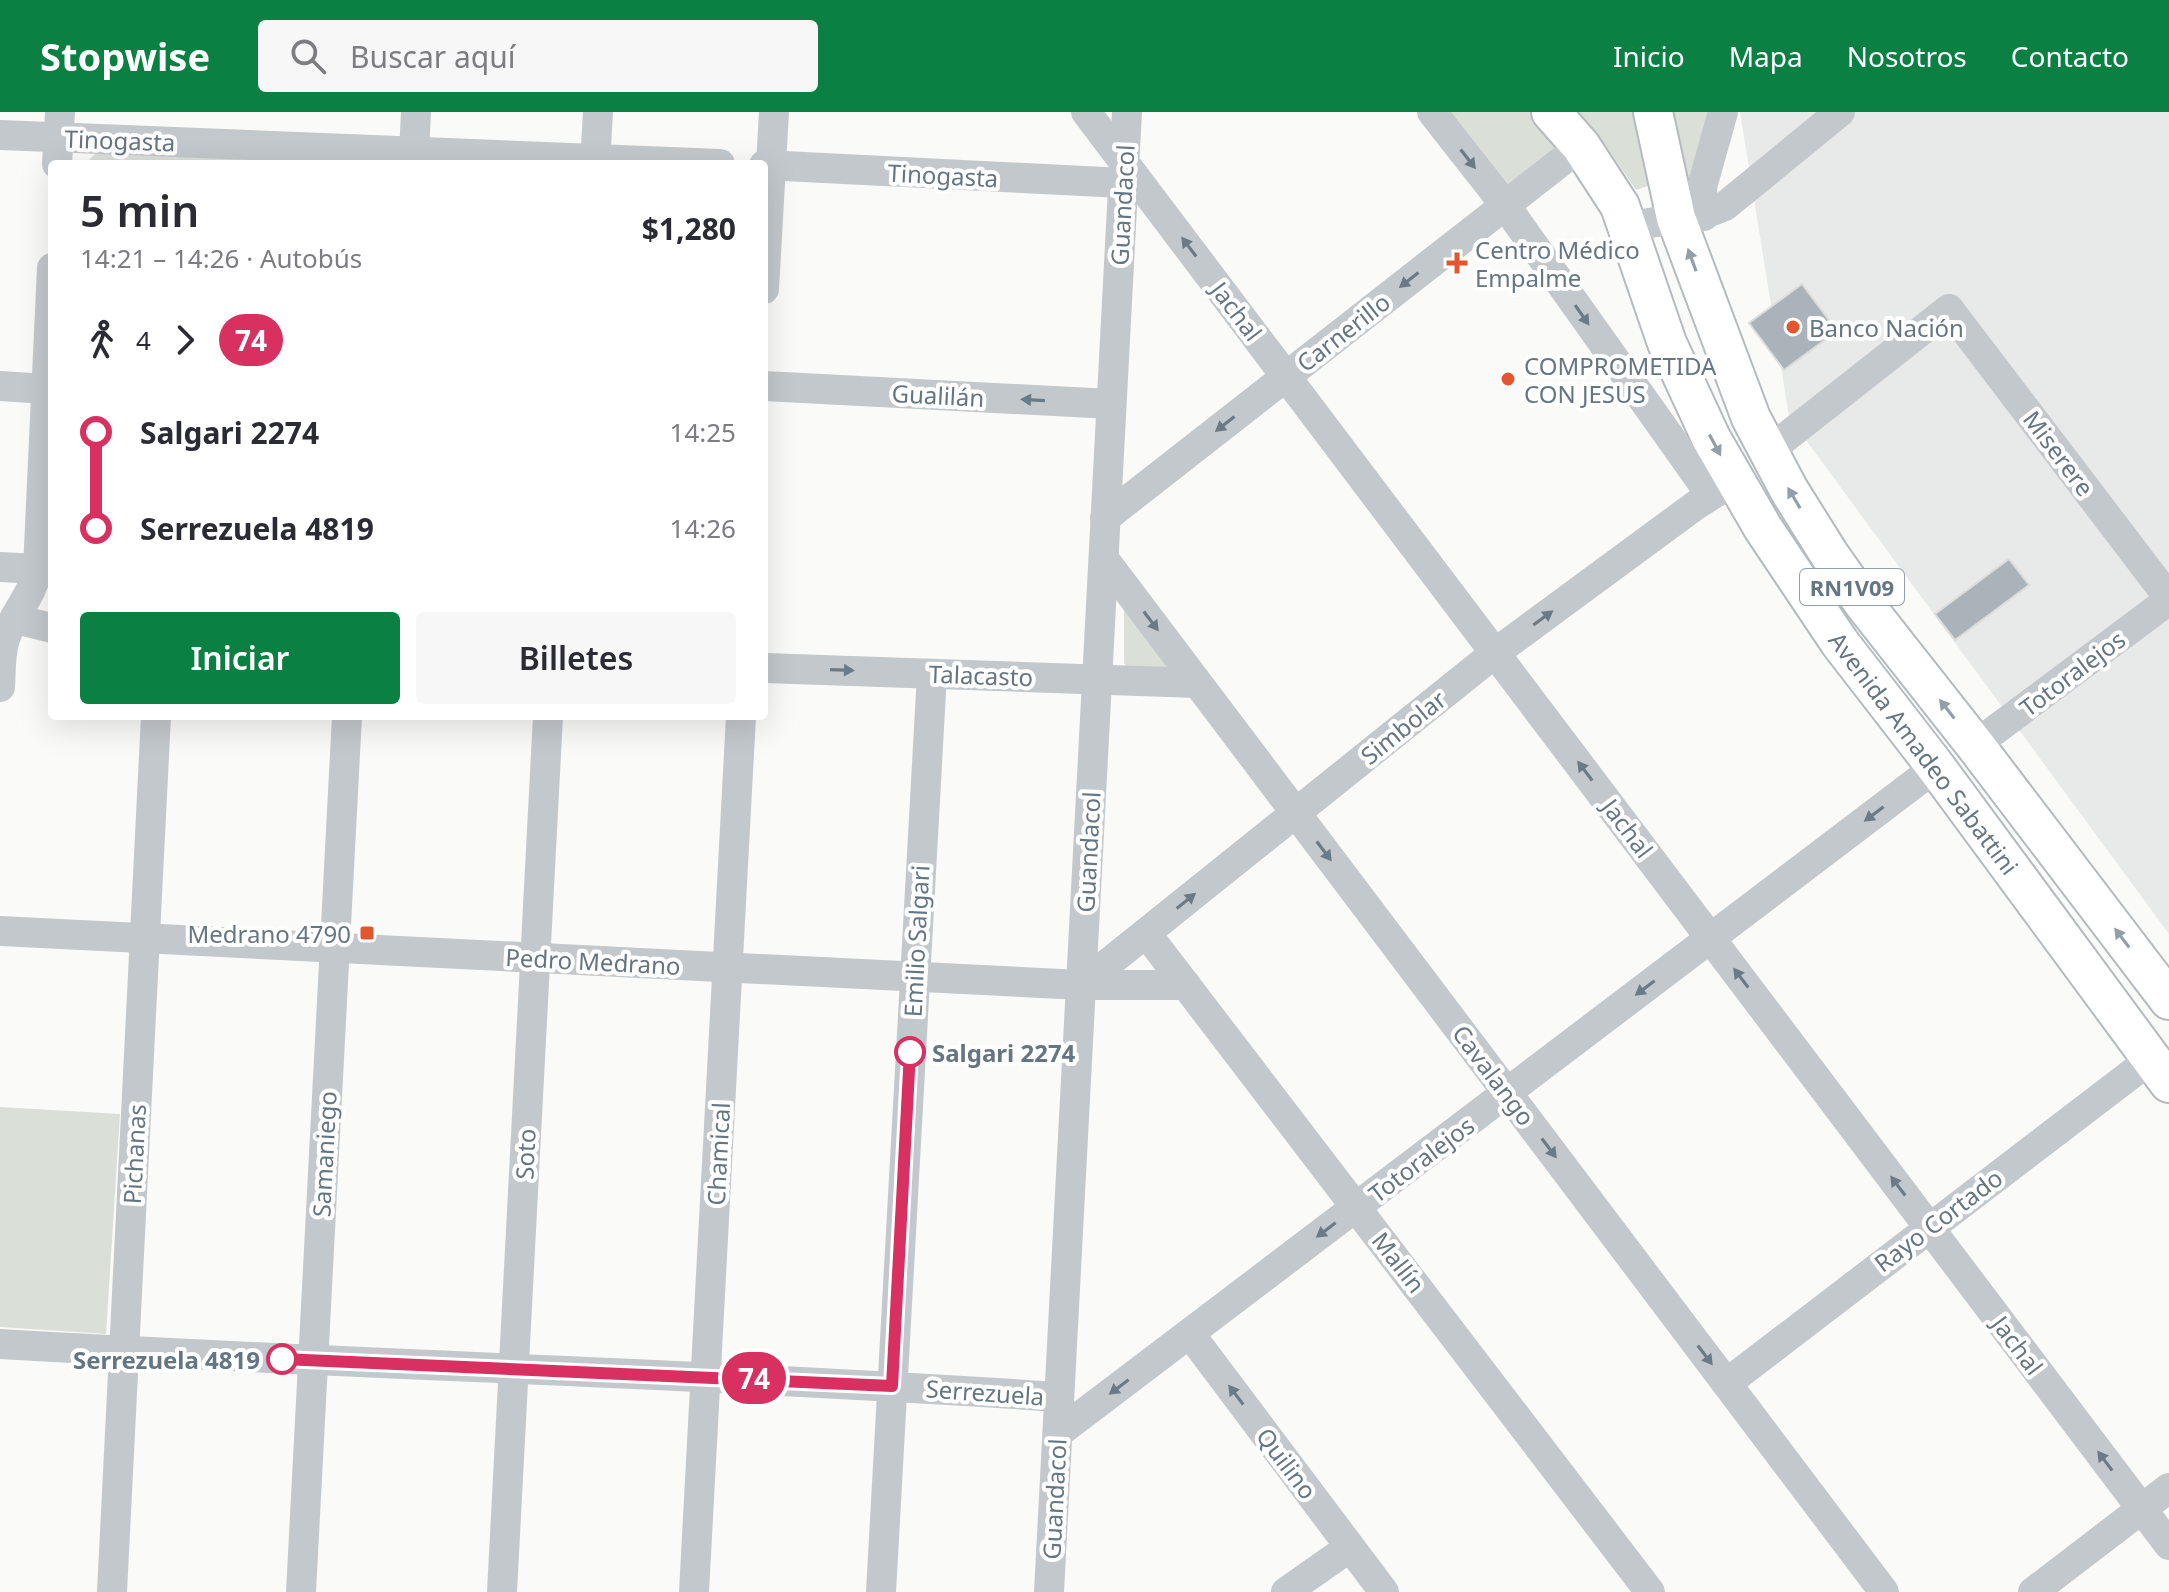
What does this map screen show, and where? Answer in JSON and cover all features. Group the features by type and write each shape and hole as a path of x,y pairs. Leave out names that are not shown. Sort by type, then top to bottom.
{"main road":[{"name":"Avenida Amadeo Sabattini","path":"1551,112 1581,146 1620,206 1667,343 1692,400 1722,488 1936,767 2163,1075"},
{"name":"Avenida Amadeo Sabattini","path":"1653,112 1690,217 1739,388 1767,452 1829,554 2169,1000"}],"street":[{"path":"414,152 416,112"},
{"path":"596,160 598,112"},
{"path":"768,160 774,112"},
{"name":"Jachal","path":"1086,112 1123,172 1286,376 2169,1545"},
{"name":"Guandacol","path":"1049,1592 1127,112"},
{"path":"1432,112 1722,488"},
{"path":"1690,217 1702,187 1723,112"},
{"path":"1628,227 1690,217 1725,206 1840,112"},
{"name":"Tinogasta","path":"0,135 560,160"},
{"name":"Carnerillo","path":"1105,518 1581,146"},
{"name":"Tinogasta","path":"768,166 1123,172"},
{"name":"Miserere","path":"1767,452 1949,309 2169,599"},
{"path":"0,687 4,642 27,600 38,569 48,349"},
{"path":"0,386 46,389"},
{"name":"Gualilán","path":"768,386 1111,404"},
{"name":"Simbolar","path":"1081,985 1495,653 1722,488"},
{"name":"Cavalango","path":"1104,559 1884,1592"},
{"path":"0,567 38,569"},
{"name":"Totoralejos","path":"1975,745 2169,599"},
{"path":"15,619 48,627"},
{"name":"Talacasto","path":"768,668 1197,683"},
{"name":"Emilio Salgari","path":"881,1592 932,674"},
{"name":"Pichanas","path":"112,1592 156,720"},
{"name":"Samaniego","path":"301,1592 347,720"},
{"name":"Soto","path":"502,1592 548,720"},
{"name":"Chamical","path":"694,1592 741,720"},
{"name":"Totoralejos","path":"1058,1433 1936,767"},
{"name":"Pedro Medrano","path":"0,931 1081,985 1186,985"},
{"name":"Mallín","path":"1146,933 1650,1592"},
{"name":"Rayo Cortado","path":"1727,1383 1929,1227 2163,1075"},
{"name":"Quilino","path":"1190,1334 1384,1592"},
{"name":"Serrezuela","path":"0,1344 313,1361 706,1376 1059,1397"},
{"path":"2033,1592 2169,1488"},
{"path":"1286,1592 1350,1547"}],"shaded area":[{"path":"1446,112 1537,112 1565,144 1507,190"},
{"path":"1578,112 1633,112 1648,186 1636,190 1597,133"},
{"path":"1671,112 1723,112 1688,187"},
{"path":"1740,112 2169,112 2169,934 1789,417"},
{"path":"96,153 261,160 89,160"},
{"path":"1124,610 1174,666 1166,673 1130,672 1124,663"},
{"path":"0,1107 120,1114 106,1334 0,1327"}],"building":[{"name":"Banco Nación","path":"1802,284 1837,331 1784,370 1749,323"},
{"path":"2009,559 2029,585 1955,640 1935,614"}],"bus line":[{"name":"74","path":"282,1359 892,1386 910,1052"}],"place":[{"name":"Centro Médico Empalme","path":"1457,263"},
{"name":"Banco Nación","path":"1793,327"},
{"name":"COMPROMETIDA CON JESUS","path":"1508,379"},
{"name":"Medrano 4790","path":"367,933"},
{"name":"Salgari 2274","path":"910,1052"},
{"name":"Serrezuela 4819","path":"282,1359"}]}
